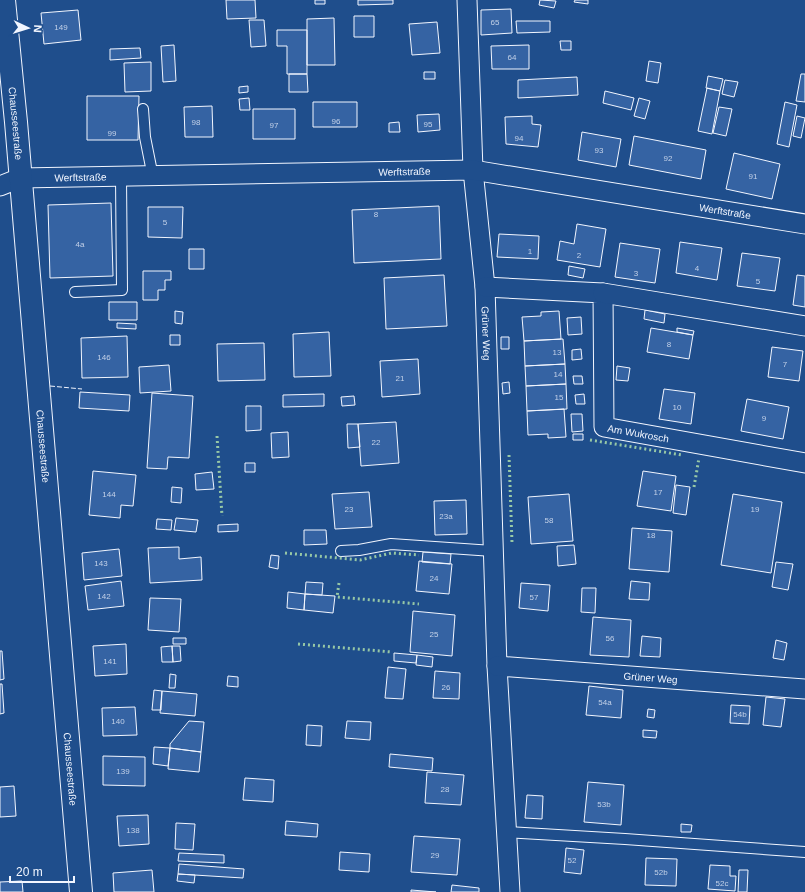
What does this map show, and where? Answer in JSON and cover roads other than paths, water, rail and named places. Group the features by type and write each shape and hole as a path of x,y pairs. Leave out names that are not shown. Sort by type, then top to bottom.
{"main road":[{"name":"Chausseestraße","path":"4,0 16,122 10,182 81,892"}],"street":[{"name":"Grüner Weg","path":"467,0 473,170 484,287 497,666 510,892"},
{"name":"Werftstraße","path":"10,182 122,177 473,170 805,224"},
{"path":"484,287 604,293 805,326"},
{"name":"Am Wukrosch","path":"604,293 604,427 805,463"},
{"name":"Grüner Weg","path":"497,666 805,689"}],"lane":[{"path":"143,109 145,136 153,177"},
{"path":"75,292 122,290 122,177"},
{"path":"341,551 358,550 391,544 493,551"},
{"path":"506,832 805,852"}]}
